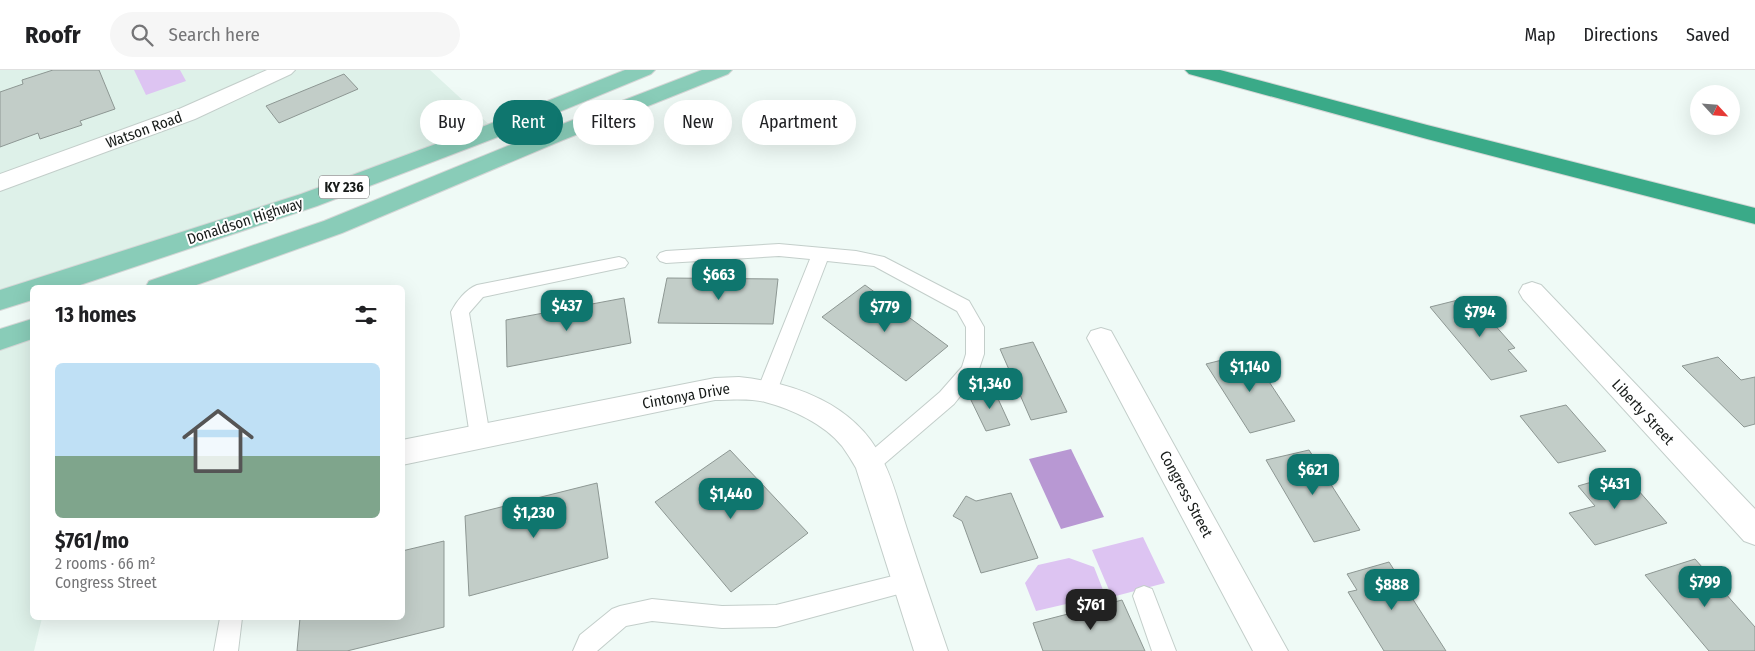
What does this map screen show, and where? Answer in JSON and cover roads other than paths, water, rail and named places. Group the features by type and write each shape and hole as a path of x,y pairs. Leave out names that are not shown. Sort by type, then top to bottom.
{"highway":[{"path":"1196,70 1427,132 1755,216"}],"main road":[{"name":"Donaldson Highway","path":"49,285 309,200 495,130 644,70"},
{"name":"KY 236","path":"167,285 333,227 721,70"},
{"path":"0,300 30,291"},
{"path":"0,340 30,330"}],"street":[{"name":"Watson Road","path":"0,183 187,114 284,70"},
{"name":"Liberty Street","path":"1532,292 1755,531"},
{"name":"Congress Street","path":"1101,338 1271,651"},
{"name":"Cintonya Drive","path":"405,452 715,389 739,388 766,391 812,408 834,420 852,437 870,464 930,651"}],"lane":[{"path":"666,257 779,250 856,257 878,262 963,306 974,327 975,354 970,370 946,398 870,464"},
{"path":"766,391 821,254"},
{"path":"480,436 460,312 476,292 619,263"},
{"path":"585,651 588,643 620,617 652,610 722,617 776,616 909,582"},
{"path":"1144,596 1164,651"},
{"path":"226,651 231,620"}]}
